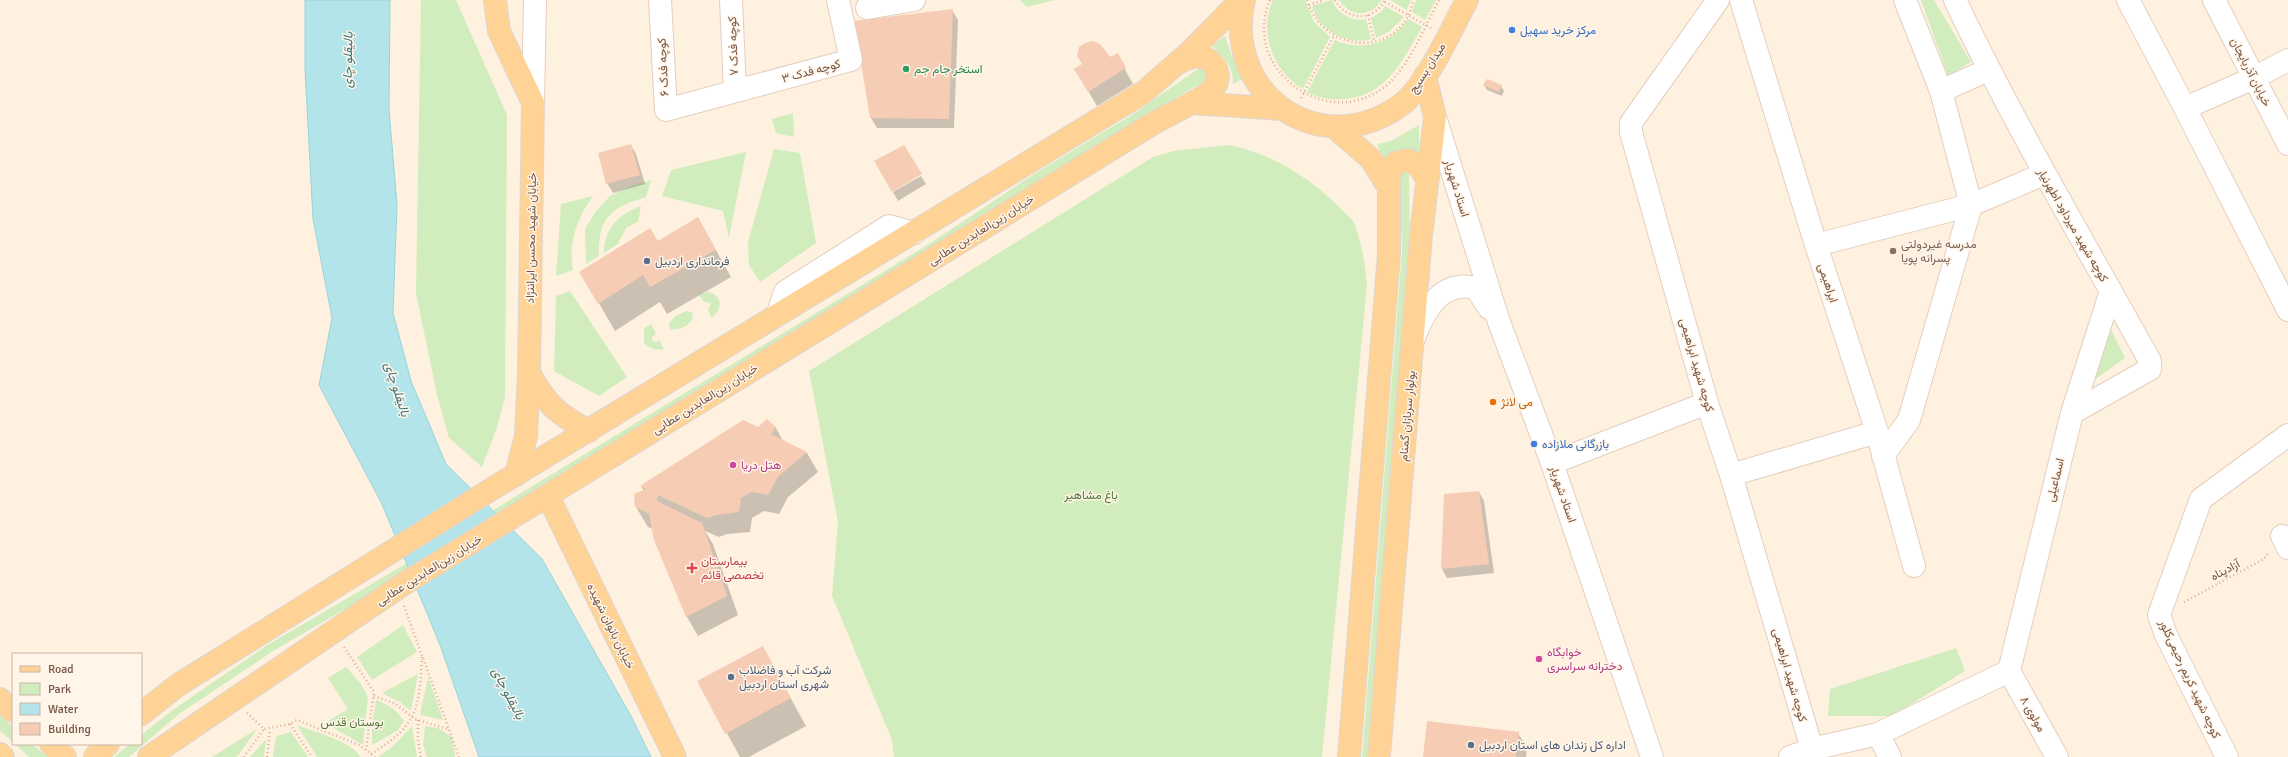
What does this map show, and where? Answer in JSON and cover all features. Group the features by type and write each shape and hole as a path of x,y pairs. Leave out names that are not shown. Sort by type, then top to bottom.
{"main road":[{"name":"خیابان شهید محسن ایراننژاد","path":"495,0 499,31 533,103 529,373 526,436 516,474"},
{"path":"142,713 178,685 516,474 1144,92 1176,64 1243,0"},
{"name":"میدان بسیج","path":"1243,0 1240,32 1243,50 1248,68 1269,98 1287,112 1316,124 1334,126 1358,124 1387,114 1406,99 1425,76 1467,0"},
{"name":"خیابان زین‌العابدین عطایی","path":"149,757 400,587 1154,124 1206,95 1215,85 1218,74 1215,65 1207,59 1196,57 1176,64"},
{"name":"بولوار سربازان گمنام","path":"1379,757 1427,180 1435,117 1425,76"},
{"path":"1192,103 1287,112"},
{"path":"1334,126 1371,158 1389,188"},
{"path":"1349,757 1389,254 1390,168 1397,162 1408,160 1420,167 1427,180"},
{"path":"529,373 544,399 565,418 589,431"},
{"name":"خیابان بانوان شهیده","path":"548,496 675,757"},
{"path":"0,699 12,710"},
{"path":"52,745 66,757"},
{"path":"95,757 107,745"}],"street":[{"name":"خیابان شهید محسن ایراننژاد","path":"533,103 535,0"},
{"name":"کوچه فدک ۶","path":"660,0 666,110 735,92"},
{"name":"کوچه فدک ۷","path":"731,0 735,92"},
{"name":"کوچه فدک ۳","path":"735,92 851,60 838,0"},
{"path":"867,8 914,0"},
{"name":"کوچه شهید ابراهیمی","path":"1718,0 1631,123 1631,132 1707,404 1731,475 1812,749"},
{"name":"ابراهیمی","path":"1741,0 1816,245 1877,432 1914,566"},
{"path":"1883,456 1909,420 1971,205 1941,91 1905,0"},
{"name":"کوچه شهید میرداود اطهرنیار","path":"1955,0 1988,70 2044,174 2111,291 2151,365 2150,368 2072,413"},
{"path":"2128,0 2186,108 2288,310"},
{"name":"خیابان آذربایجان","path":"2214,0 2288,144"},
{"path":"2186,108 2254,78 2288,60"},
{"path":"1941,91 1988,70"},
{"name":"استاد شهریار","path":"1435,117 1499,322 1552,463 1652,757"},
{"path":"1816,245 1971,205 2044,174"},
{"path":"1413,340 1423,315 1431,304 1444,292 1460,286 1476,288 1499,322"},
{"name":"اسماعیلی","path":"2008,671 2072,413 2111,291"},
{"path":"1552,463 1707,404"},
{"path":"1731,475 1877,432"},
{"name":"کوچه شهید کریم رحیمی‌کلور","path":"2227,757 2166,635 2159,615 2201,499 2288,435"},
{"path":"1790,757 1812,749 1878,734 2008,671"},
{"name":"مولوی ۸","path":"2008,671 2057,757"},
{"path":"1878,734 1890,757"}],"path":[{"path":"1270,0 1265,17 1264,31 1271,58 1286,80 1304,93 1322,100 1336,102 1356,100 1375,93 1396,75 1440,0"},
{"path":"1307,0 1316,20 1334,36 1357,43 1374,41 1392,34 1408,14 1413,0"},
{"path":"1309,4 1324,0"},
{"path":"1335,0 1347,13 1355,16 1368,16 1379,10 1385,1 1447,36"},
{"path":"1368,16 1374,41"},
{"path":"1287,112 1304,93 1334,36"},
{"name":"آزادپناه","path":"2159,615 2264,559 2285,542"},
{"path":"400,587 451,730 459,757"},
{"path":"333,632 374,692 366,750"},
{"path":"371,756 394,740 412,717 419,692 423,655"},
{"path":"374,696 396,704 418,720 451,730"},
{"path":"233,699 264,729 290,724 297,720 359,745 371,756 375,757"},
{"path":"418,720 418,740 421,757"},
{"path":"290,724 312,757"},
{"path":"244,757 264,729"},
{"path":"267,757 270,729"}],"green space":[{"path":"421,0 456,0 507,115 505,397 497,427 482,467 449,438 437,395 416,293"},
{"path":"1020,0 1055,0 1027,7"},
{"path":"1273,0 1305,0 1314,22 1330,37 1303,89 1292,82 1276,62 1271,50 1267,25"},
{"path":"1332,0 1341,13 1346,16 1360,20 1366,19 1371,39 1362,41 1343,38 1327,29 1320,22 1315,15 1312,6"},
{"path":"1339,0 1382,0 1372,10 1360,13 1349,10"},
{"path":"1390,0 1411,0 1407,10"},
{"path":"1416,0 1436,0 1425,20 1412,12"},
{"path":"1921,0 1934,0 1971,62 1948,76"},
{"path":"1385,6 1404,17 1390,31 1376,38 1371,18 1381,12"},
{"path":"1408,19 1422,27 1408,52 1392,75 1371,92 1358,97 1334,99 1315,96 1307,92 1335,40 1345,44 1355,45 1375,43 1385,40 1393,35"},
{"path":"1225,36 1232,56 1246,77 1233,84 1230,68 1212,46"},
{"path":"1201,67 1207,69 1208,79 1131,124 388,584 273,651 179,714 129,757 114,757 129,745 142,745 142,734 174,709 269,644 387,575 929,244 1034,174 1130,116"},
{"path":"793,113 794,137 776,133 772,119"},
{"path":"1419,125 1419,154 1401,149 1385,164 1377,144 1391,141"},
{"name":"باغ مشاهیر","path":"1230,145 1246,149 1289,168 1302,176 1327,196 1354,223 1364,261 1367,285 1322,757 894,757 892,740 832,596 838,522 809,371 1153,157 1173,151"},
{"path":"774,149 800,153 816,243 760,282 749,265 748,242"},
{"path":"746,152 729,238 723,211 662,196 671,170"},
{"path":"1399,171 1406,171 1409,175 1410,248 1371,757 1362,757 1402,252"},
{"path":"651,180 646,197 616,210 605,221 600,237 599,256 586,264 585,229 596,211 610,196 629,187"},
{"path":"593,196 582,213 575,231 572,250 573,270 556,276 561,204"},
{"path":"641,206 638,222 626,228 618,244 604,253 607,236 614,223 626,213"},
{"path":"570,291 627,377 599,396 554,371 556,296"},
{"path":"707,292 716,296 720,303 718,311 711,318 708,309 711,303 704,302 699,295"},
{"path":"686,311 692,312 693,319 691,322 686,326 677,329 670,329 669,324 674,317"},
{"path":"651,324 656,334 652,337 652,340 656,342 659,340 664,349 653,349 644,343 644,328"},
{"path":"2109,325 2125,358 2090,383"},
{"path":"403,625 417,652 372,680 357,657"},
{"path":"1956,648 1965,671 1892,716 1828,716 1830,689"},
{"name":"بوستان قدس","path":"346,667 361,684 368,697 363,745 334,728 328,721 348,709 328,678"},
{"name":"بوستان قدس","path":"418,674 411,711 400,702 382,693"},
{"path":"428,677 443,720 420,715"},
{"name":"بوستان قدس","path":"376,700 392,708 404,721 397,731 372,745 372,727"},
{"path":"0,715 12,726 12,741 0,731"},
{"name":"بوستان قدس","path":"297,725 341,742 350,747 360,757 317,757"},
{"name":"بوستان قدس","path":"412,726 417,757 378,757 392,747"},
{"path":"425,726 438,728 452,737 455,757 427,757 423,745"},
{"path":"257,729 237,757 212,757"},
{"name":"بوستان قدس","path":"291,732 308,757 273,757 276,736"},
{"path":"266,739 264,757 250,757"},
{"path":"16,745 33,745 47,757 29,757"}],"water":[{"name":"بالیقلو چای","path":"305,0 390,0 389,110 397,204 393,313 411,381 446,464 542,559 631,716 651,757 479,757 440,645 382,504 319,385 332,318 313,219 305,69"}],"building":[{"name":"استخر جام جم","path":"953,9 949,119 870,118 854,21"},
{"path":"1093,41 1100,44 1110,57 1118,53 1126,68 1088,92 1074,69 1082,64 1077,56 1079,47 1085,43"},
{"path":"1487,79 1502,85 1499,92 1483,85"},
{"path":"631,144 640,175 606,184 598,153"},
{"path":"904,145 922,174 892,192 874,161"},
{"name":"فرمانداری اردبیل","path":"698,217 716,250 650,287 643,275 598,304 579,272 650,228 658,241"},
{"name":"هتل دریا","path":"767,419 776,427 771,434 807,452 778,477 768,495 752,492 741,498 739,512 716,515 707,518 658,495 657,501 702,523 727,596 686,617 654,540 649,514 635,507 634,494 646,489 640,486 743,420 758,427"},
{"path":"1479,491 1489,564 1441,569 1444,494"},
{"path":"763,646 791,698 725,734 697,681"},
{"name":"اداره کل زندان های استان اردبیل","path":"1427,721 1519,732 1516,757 1423,757"}],"place":[{"name":"مرکز خرید سهیل","path":"1512,30"},
{"name":"استخر جام جم","path":"906,69"},
{"name":"مدرسه غیردولتی پسرانه پویا","path":"1893,251"},
{"name":"فرمانداری اردبیل","path":"647,261"},
{"name":"می لانژ","path":"1493,402"},
{"name":"بازرگانی ملازاده","path":"1534,444"},
{"name":"هتل دریا","path":"733,465"},
{"name":"بیمارستان تخصصی قائم","path":"692,568"},
{"name":"خوابگاه دخترانه سراسری","path":"1539,659"},
{"name":"شرکت آب و فاضلاب شهری استان اردبیل","path":"731,677"},
{"name":"اداره کل زندان های استان اردبیل","path":"1471,745"}]}
